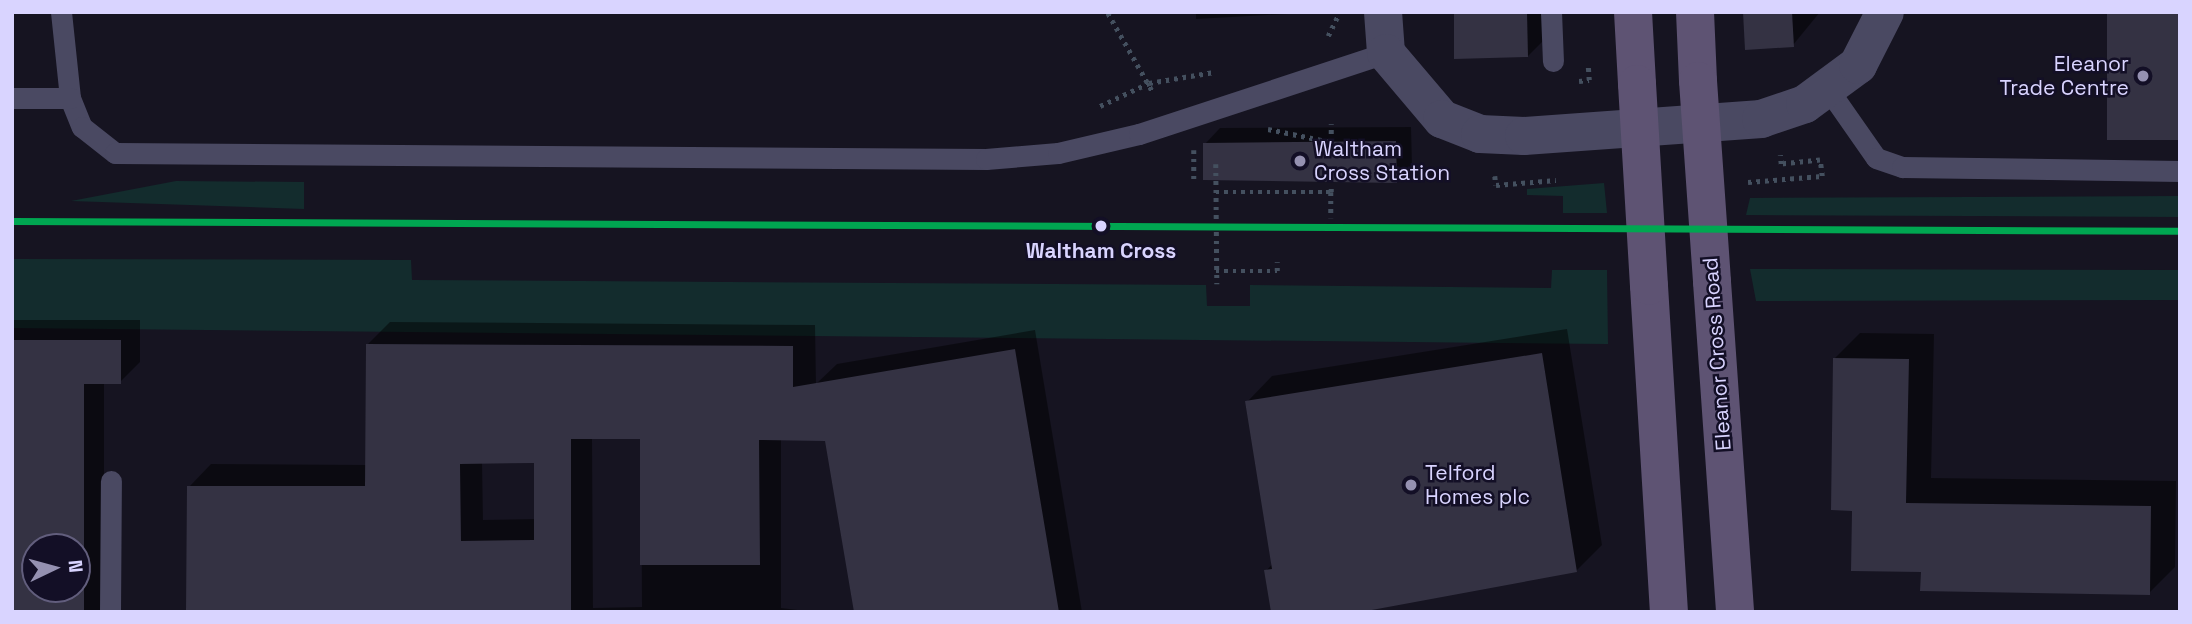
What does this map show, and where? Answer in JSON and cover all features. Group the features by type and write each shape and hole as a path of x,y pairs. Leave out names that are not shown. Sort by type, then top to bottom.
{"main road":[{"path":"1633,12 1669,612"},
{"name":"Eleanor Cross Road","path":"1695,12 1735,612"}],"street":[{"path":"1382,12 1386,53 1442,119 1480,134 1674,128 1761,119 1830,92 1858,65 1885,12"}],"lane":[{"path":"61,12 70,98 82,127 115,153 986,159 1058,153 1139,134 1386,53"},
{"path":"1552,12 1553,61"},
{"path":"1830,92 1875,158 1938,170 2180,171"},
{"path":"12,98 70,98"},
{"path":"110,612 111,481"}],"path":[{"path":"1328,36 1340,12"},
{"path":"1108,13 1149,83"},
{"path":"1256,124 1331,142 1331,124"},
{"path":"1194,141 1194,181"},
{"path":"1748,182 1822,176 1820,160 1788,164"},
{"path":"1216,164 1217,284"},
{"path":"1331,184 1331,218"},
{"path":"1216,192 1331,192"},
{"path":"1219,272 1277,271 1277,262"}],"green space":[{"path":"176,181 304,182 304,209 71,201"},
{"path":"1604,183 1607,213 1563,213 1563,196 1527,195 1527,189"},
{"path":"2180,196 2180,217 1746,215 1750,198"},
{"path":"12,259 411,260 412,280 1206,285 1207,306 1250,306 1250,285 1551,288 1552,270 1607,270 1608,344 12,328"},
{"path":"1750,269 2180,270 2180,300 1756,301"}],"building":[{"path":"1454,12 1527,12 1528,57 1454,59"},
{"path":"1743,12 1792,12 1794,47 1745,50"},
{"name":"Eleanor Trade Centre","path":"2107,12 2180,12 2180,140 2107,140"},
{"name":"Waltham Cross Station","path":"1396,141 1397,183 1203,180 1203,143"},
{"path":"12,340 121,340 121,384 84,384 84,533 21,533 21,603 84,603 84,612 12,612"},
{"path":"366,344 793,346 793,387 1015,349 1059,612 854,612 825,441 759,440 760,565 640,565 640,439 571,439 571,612 186,612 187,486 365,486","holes":["534,463 534,540 461,541 460,464"]},
{"name":"Telford Homes plc","path":"1542,353 1577,572 1361,612 1271,612 1264,570 1272,569 1245,401"},
{"path":"1833,358 1909,359 1906,503 2151,506 2150,595 1920,591 1921,572 1851,571 1852,511 1831,510"}],"transit line":[{"path":"12,221 2180,231"}],"place":[{"name":"Eleanor Trade Centre","path":"2143,76"},
{"name":"Waltham Cross Station","path":"1300,161"},
{"name":"Waltham Cross","path":"1101,226"},
{"name":"Telford Homes plc","path":"1411,485"}]}
